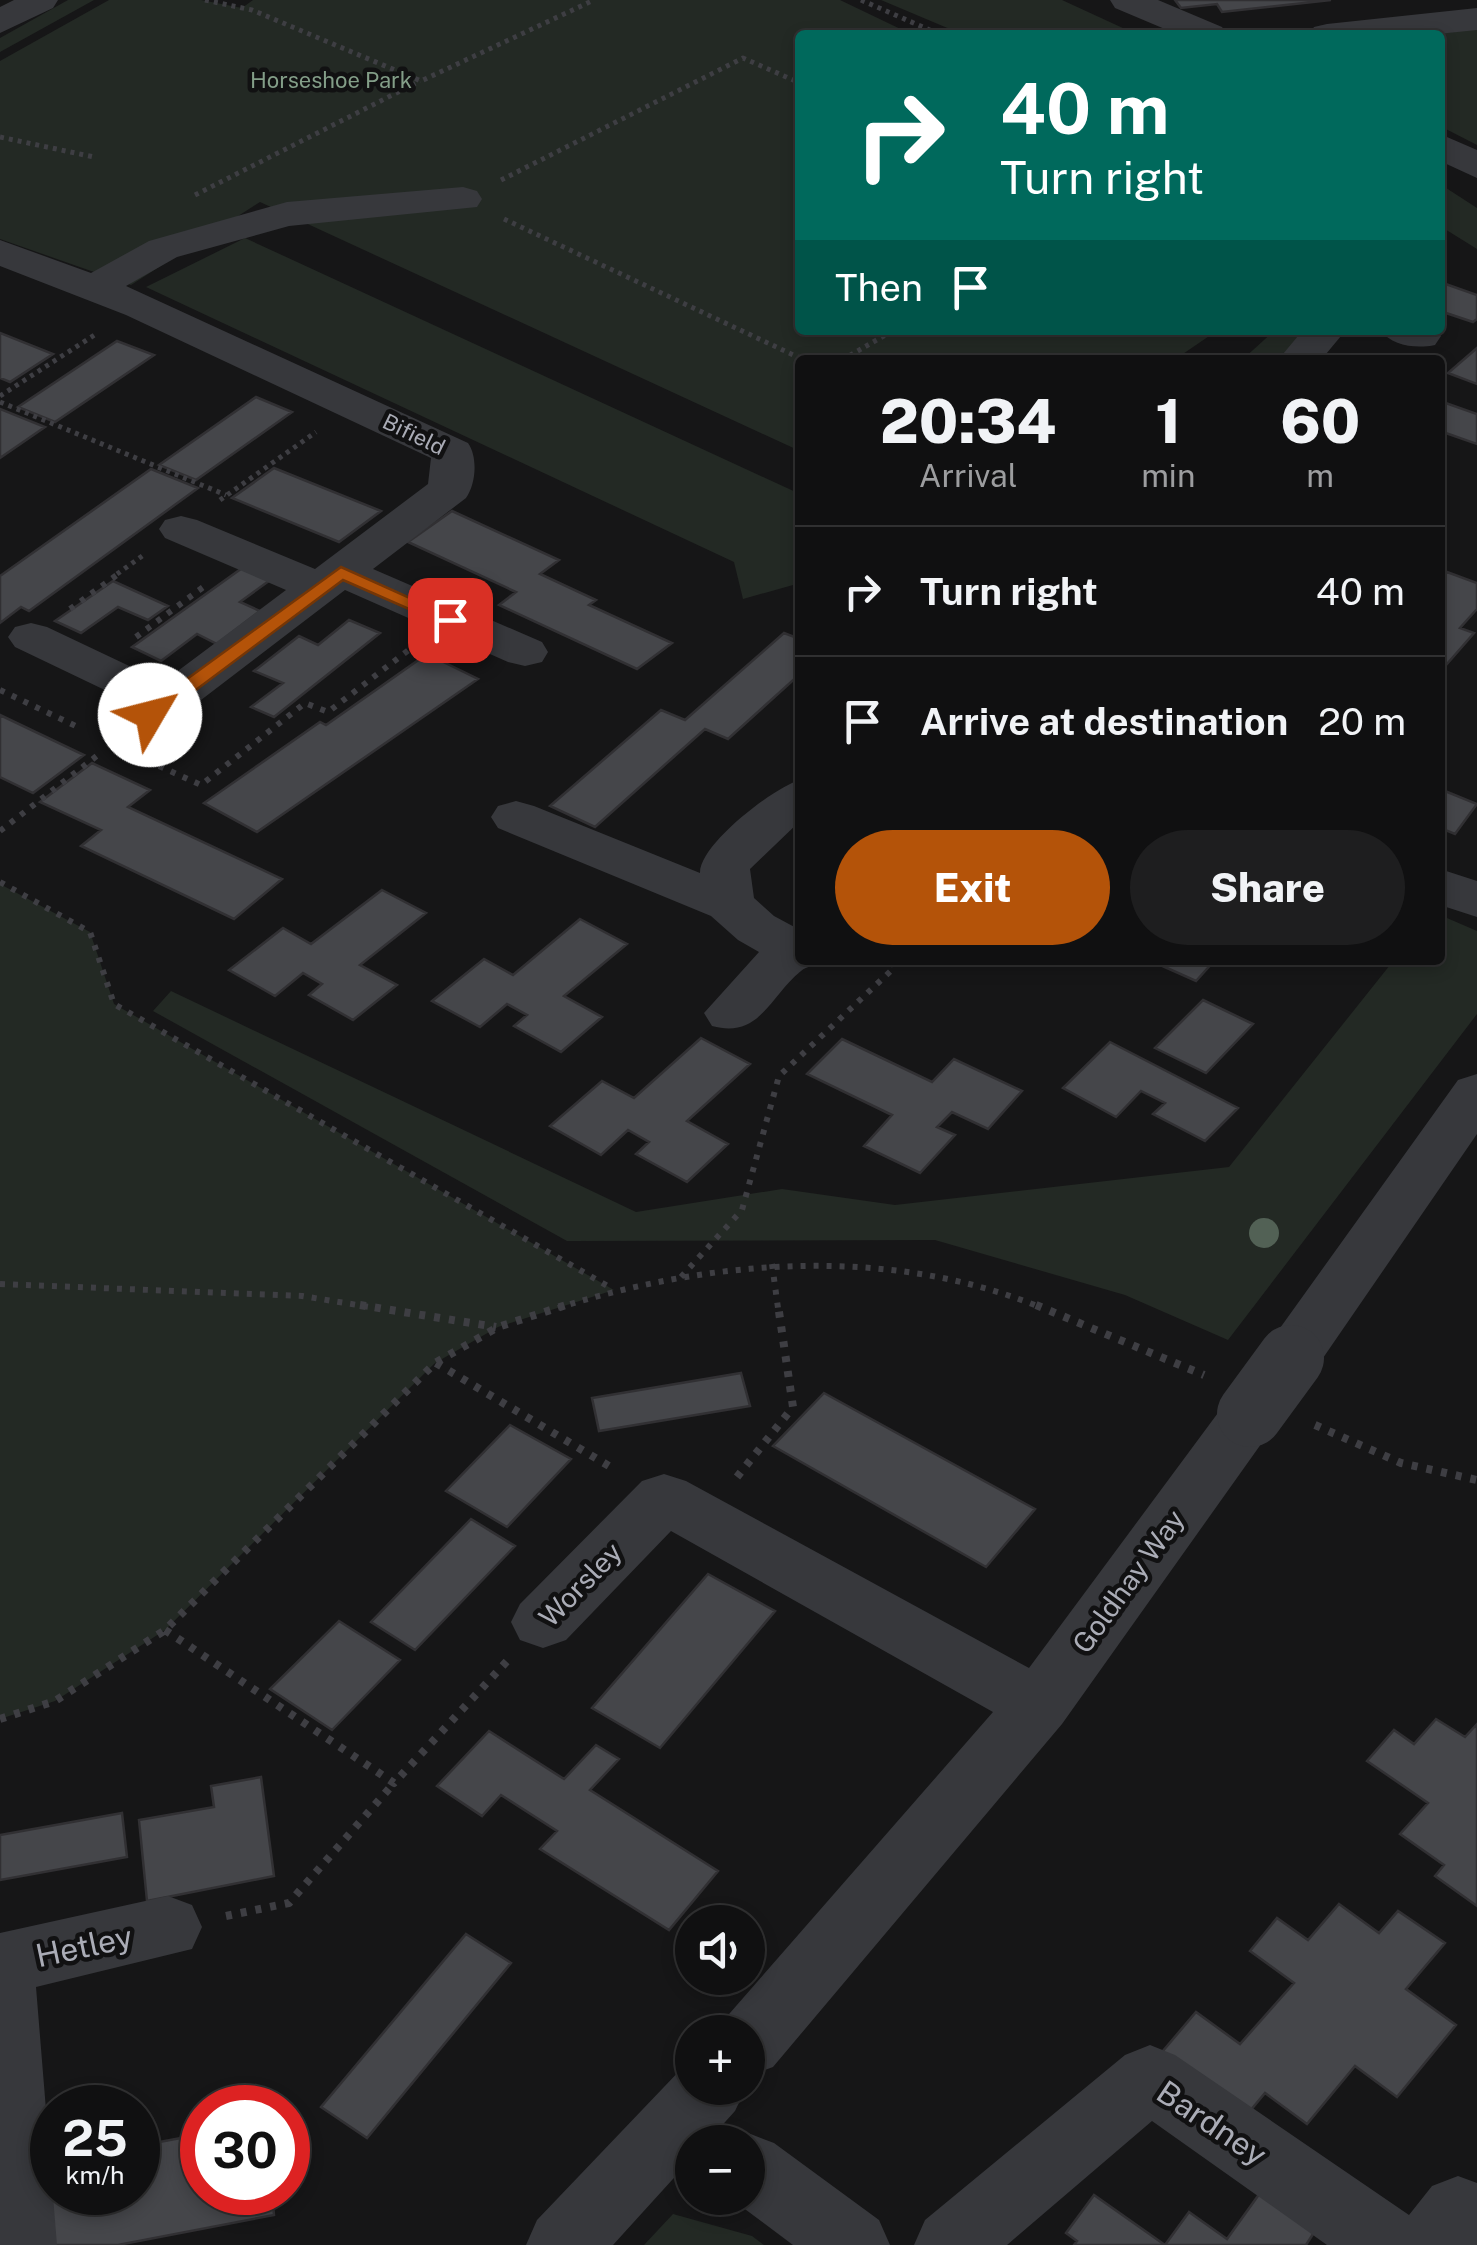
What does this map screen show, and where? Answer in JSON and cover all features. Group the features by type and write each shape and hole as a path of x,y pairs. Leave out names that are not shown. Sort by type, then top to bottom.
{"street":[{"path":"1128,0 1197,30"},
{"path":"1358,30 1464,13"},
{"path":"1445,148 1477,166"},
{"path":"92,288 164,249 286,214 463,200"},
{"name":"Bifield","path":"11,268 92,288 140,306 453,452 450,489 150,715"},
{"path":"1303,355 1321,335"},
{"path":"181,528 246,556 450,620 524,652"},
{"path":"30,637 94,668 150,715"},
{"path":"730,904 724,866 795,800"},
{"path":"516,817 730,904 756,928 795,950"},
{"path":"1445,888 1477,900"},
{"path":"731,1013 795,952"},
{"name":"Goldhay Way","path":"765,2024 1039,1705 1260,1406 1477,1093"},
{"path":"682,1510 1039,1705"},
{"name":"Worsley","path":"543,1622 682,1510"},
{"name":"Hetley","path":"20,2245 0,1968 168,1928"},
{"name":"Bardney","path":"951,2245 1150,2078 1389,2245"},
{"path":"563,2245 702,2117"},
{"path":"765,2180 853,2245"}],"path":[{"path":"205,0 252,10 421,81"},
{"path":"186,200 421,81 594,0"},
{"path":"861,0 929,30"},
{"path":"463,200 743,58 795,80"},
{"path":"0,137 94,157"},
{"path":"463,200 795,356"},
{"path":"0,399 140,306"},
{"path":"851,355 885,335"},
{"path":"0,399 227,496"},
{"path":"94,668 246,556"},
{"path":"200,785 305,702 328,712 450,620"},
{"path":"0,830 150,715"},
{"path":"0,882 90,932 114,1004 614,1290"},
{"path":"680,1278 742,1210 779,1076 894,965"},
{"path":"434,1363 682,1510 793,1407 772,1264"},
{"path":"0,1720 56,1701 165,1630 434,1363 498,1327 614,1290 680,1278 772,1264 877,1270 990,1286 1260,1406 1400,1463 1477,1480"},
{"path":"0,1284 302,1296 498,1327"},
{"name":"Worsley","path":"168,1928 288,1903 543,1622"},
{"path":"165,1630 394,1782"}],"green space":[{"path":"68,0 94,0 0,52 0,38"},
{"name":"Horseshoe Park","path":"109,0 201,0 242,8 253,0 840,0 903,30 795,30 795,335 1211,335 1181,355 795,355 795,449 260,202 131,285 0,239 0,61"},
{"path":"881,0 1062,0 1127,30 952,30"},
{"path":"1477,29 1477,145 1445,129 1445,33"},
{"path":"1445,187 1477,208 1477,249 1445,229"},
{"path":"245,238 795,492 795,584 743,599 734,562 146,287"},
{"path":"1270,335 1292,335 1319,343 1319,355 1248,355"},
{"path":"0,884 90,932 114,1004 614,1290 498,1327 435,1363 165,1630 55,1701 0,1719"},
{"path":"1445,917 1477,931 1477,1014 1228,1340 1125,1295 935,1240 567,1241 153,1011 171,991 636,1212 782,1189 895,1205 1229,1167 1390,965 1445,965"},
{"path":"673,2214 752,2236 764,2245 644,2245"}],"building":[{"path":"1175,0 1331,0 1222,12 1217,4 1181,8"},
{"path":"1445,284 1477,295 1477,319 1473,322 1445,313"},
{"path":"0,333 53,354 10,382 0,378"},
{"path":"117,341 154,355 55,422 18,407"},
{"path":"1477,348 1477,384 1448,373"},
{"path":"256,397 292,412 196,480 159,465"},
{"path":"1445,403 1477,414 1477,444 1445,433"},
{"path":"0,409 45,427 0,458"},
{"path":"274,468 381,511 339,542 232,498"},
{"path":"151,469 198,488 29,611 21,607 0,623 0,576"},
{"path":"452,511 559,560 540,574 596,600 589,605 672,643 637,669 499,605 516,592 408,542"},
{"path":"245,566 273,578 240,602 260,611 217,644 197,634 161,661 132,647"},
{"path":"1445,574 1477,583 1477,609 1460,628 1474,633 1445,666"},
{"path":"113,581 168,606 148,620 118,607 81,633 55,621"},
{"path":"349,620 380,633 274,717 251,707 283,683 254,671 299,636 318,645"},
{"path":"784,633 795,637 795,679 728,739 705,729 595,827 550,806 661,710 685,720"},
{"path":"427,654 478,679 257,832 204,803 320,722 326,725"},
{"path":"0,715 84,755 33,793 0,777"},
{"path":"92,763 150,790 128,807 282,879 234,919 81,846 101,830 40,802"},
{"path":"1445,791 1477,804 1455,834 1445,830"},
{"path":"382,890 426,913 360,965 397,985 353,1020 309,995 322,984 303,973 275,996 229,970 283,928 311,944"},
{"path":"580,919 627,944 564,996 602,1017 561,1052 514,1026 527,1015 507,1004 480,1027 432,1001 484,959 513,975"},
{"path":"1160,965 1210,965 1196,981"},
{"path":"1203,1000 1253,1024 1206,1073 1155,1048"},
{"path":"701,1038 750,1064 687,1121 728,1144 687,1182 636,1154 649,1142 628,1130 601,1155 550,1126 602,1081 634,1098"},
{"path":"842,1039 932,1082 954,1059 1022,1091 988,1129 952,1112 937,1127 955,1135 920,1173 864,1146 892,1115 807,1074"},
{"path":"1110,1042 1238,1108 1205,1141 1153,1114 1165,1103 1141,1091 1116,1117 1063,1088"},
{"path":"741,1373 750,1406 599,1431 592,1398"},
{"path":"824,1393 1035,1509 986,1567 773,1446"},
{"path":"510,1425 571,1459 507,1527 446,1491"},
{"path":"471,1519 515,1546 415,1650 371,1622"},
{"path":"708,1574 775,1611 660,1748 592,1708"},
{"path":"339,1621 400,1660 332,1730 270,1689"},
{"path":"1436,1719 1465,1737 1477,1724 1477,1906 1435,1876 1444,1865 1400,1834 1428,1803 1367,1761 1394,1730 1414,1744"},
{"path":"489,1731 564,1779 596,1745 619,1759 590,1790 718,1871 690,1905 675,1905 675,1923 669,1930 540,1849 557,1831 501,1795 482,1816 437,1786"},
{"path":"261,1777 274,1876 147,1901 139,1820 214,1807 211,1786"},
{"path":"122,1813 127,1857 0,1880 0,1835"},
{"path":"1339,1904 1379,1933 1398,1911 1445,1943 1406,1989 1456,2025 1397,2097 1355,2066 1307,2124 1265,2093 1245,2117 1162,2052 1196,2012 1240,2044 1294,1983 1250,1951 1277,1918 1308,1940"},
{"path":"466,1934 511,1963 367,2138 321,2107"},
{"path":"180,2138 180,2215 274,2215 118,2245 38,2245 37,2215 160,2215 160,2142"},
{"path":"1260,2193 1315,2231 1306,2245 1165,2245 1189,2212 1227,2239"},
{"path":"1094,2195 1165,2245 1074,2245 1077,2241 1066,2233"}],"route":[{"path":"150,715 341,572 450,620"}]}
